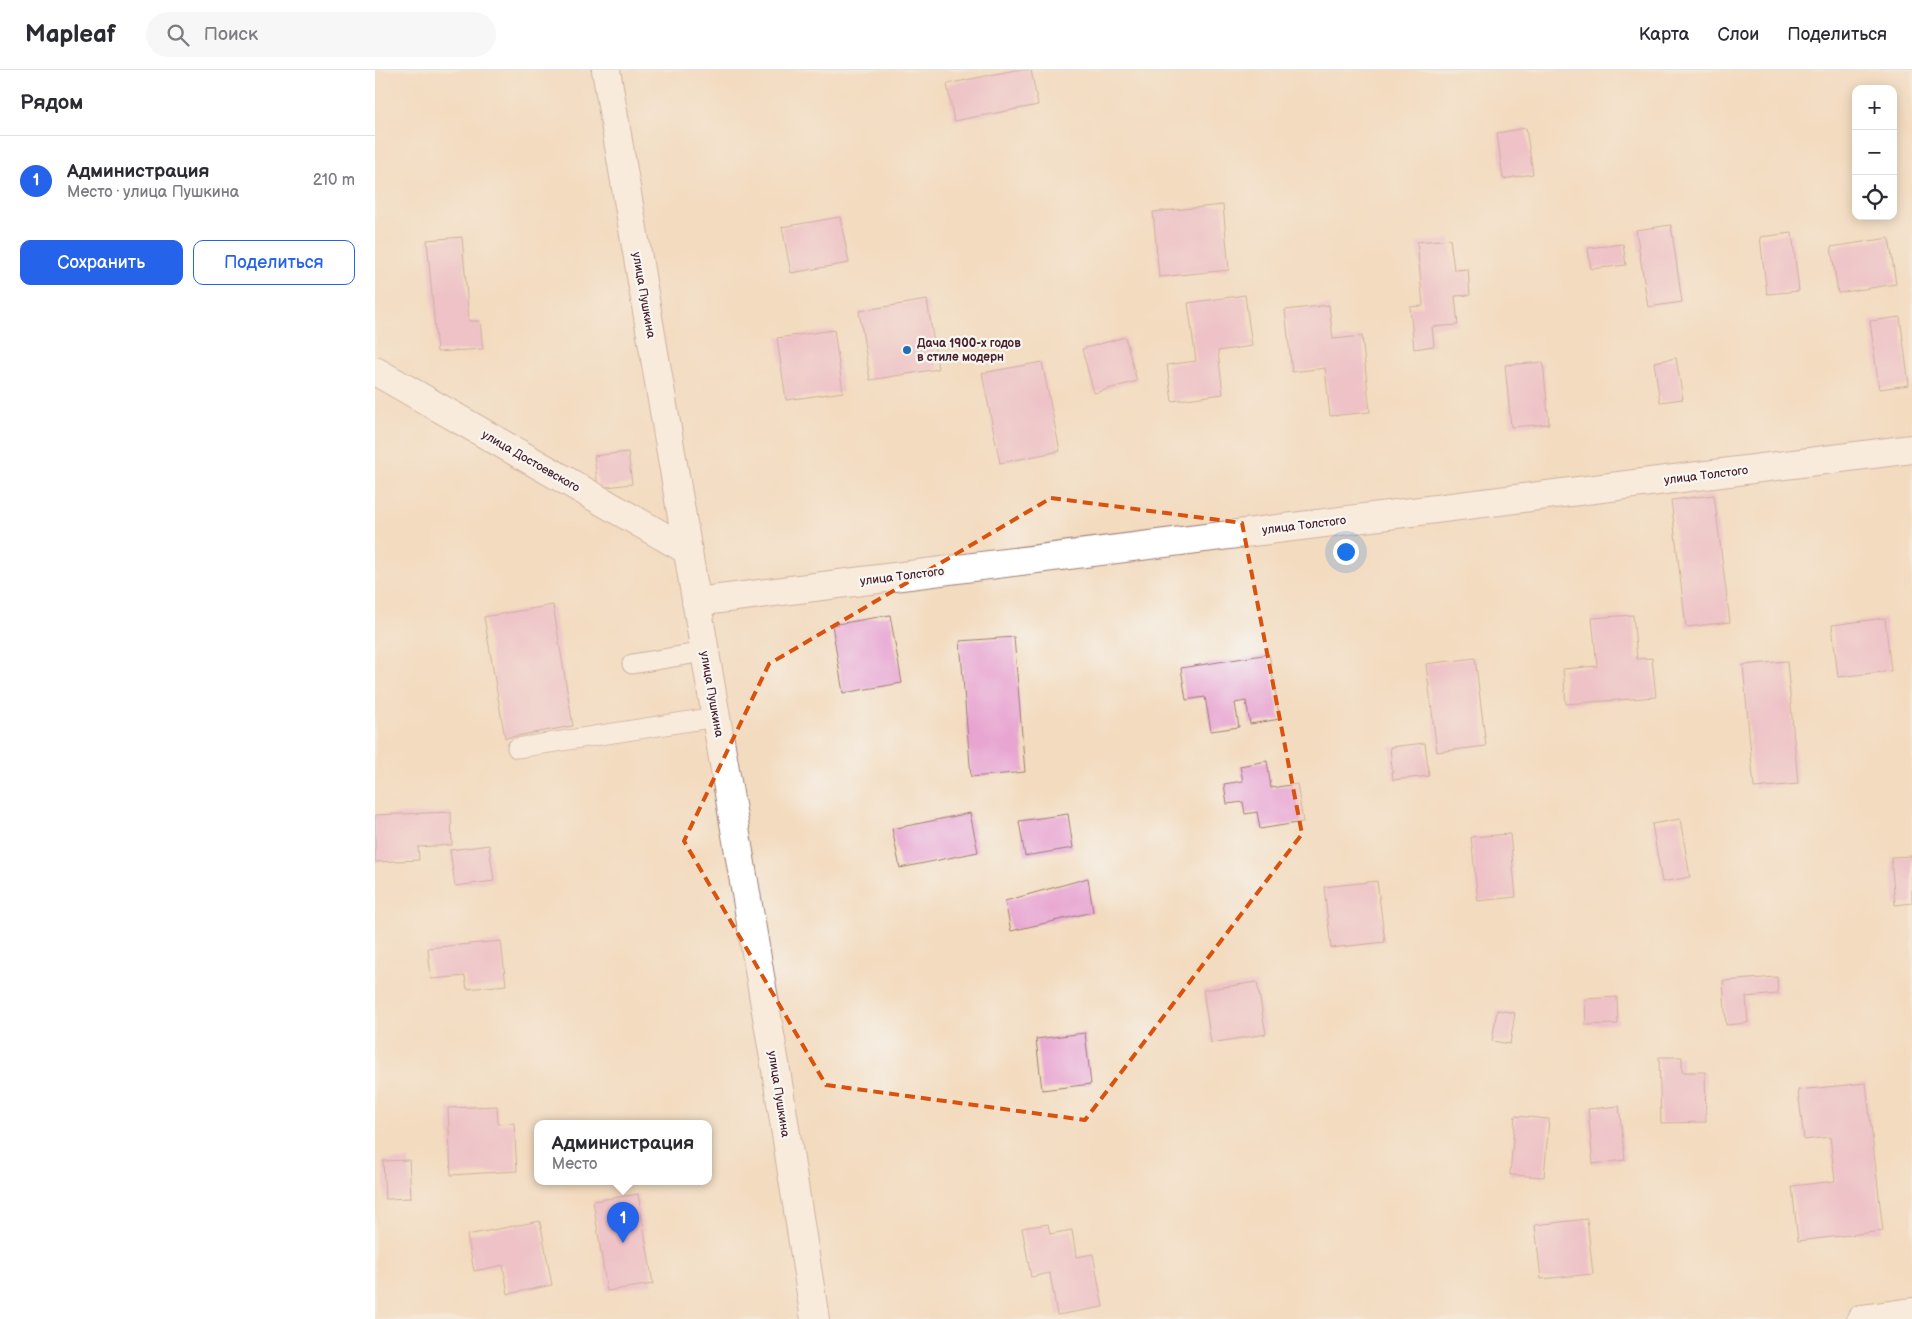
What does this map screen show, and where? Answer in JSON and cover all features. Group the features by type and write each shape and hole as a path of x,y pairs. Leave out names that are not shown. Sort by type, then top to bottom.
{"street":[{"name":"улица Пушкина","path":"605,70 775,1064 815,1319"},
{"name":"улица Достоевского","path":"375,371 687,550"},
{"name":"улица Толстого","path":"696,602 1912,449"},
{"path":"1861,1319 1912,1312"}],"lane":[{"path":"632,664 704,652"},
{"path":"517,748 716,717"}],"highlighted area":[{"path":"1051,498 1242,523 1302,834 1085,1120 826,1085 684,841 769,664"}],"building":[{"path":"1015,70 1031,70 1038,105 954,121 947,84"},
{"path":"1526,128 1533,174 1503,179 1497,133"},
{"path":"1223,205 1229,270 1159,277 1153,212"},
{"path":"840,217 849,263 791,273 782,227"},
{"path":"1671,225 1682,302 1648,307 1636,230"},
{"path":"1792,233 1799,291 1767,294 1760,237"},
{"path":"462,237 469,321 480,321 483,349 437,352 427,240"},
{"path":"1889,238 1896,284 1838,293 1831,247"},
{"path":"1450,239 1454,270 1468,269 1470,295 1455,296 1458,325 1432,327 1434,346 1414,349 1410,307 1423,306 1417,242"},
{"path":"1623,244 1626,265 1591,269 1588,248"},
{"path":"1245,295 1252,346 1218,351 1223,394 1172,401 1167,365 1196,361 1188,303"},
{"path":"927,300 938,369 870,380 859,311"},
{"path":"1329,305 1333,339 1362,336 1370,412 1330,416 1325,368 1292,372 1285,310"},
{"path":"1900,317 1909,385 1879,389 1870,321"},
{"path":"834,330 843,392 786,400 777,338"},
{"path":"1125,337 1137,381 1094,393 1082,349"},
{"path":"1676,358 1683,399 1660,402 1654,362"},
{"path":"1042,362 1060,451 1000,463 982,373"},
{"path":"1543,362 1549,424 1511,427 1505,365"},
{"path":"628,452 632,484 598,488 594,456"},
{"path":"1714,495 1730,622 1686,627 1671,500"},
{"path":"553,605 573,726 505,738 484,617"},
{"path":"890,615 902,683 843,693 832,625"},
{"path":"1633,615 1637,659 1652,658 1656,697 1566,704 1563,669 1597,666 1592,618"},
{"path":"1885,618 1891,671 1838,677 1832,625"},
{"path":"1014,637 1025,772 971,777 960,641"},
{"path":"1269,654 1280,719 1250,724 1246,701 1235,703 1239,727 1211,731 1205,697 1186,700 1181,668"},
{"path":"1475,658 1486,746 1437,752 1426,664"},
{"path":"1787,661 1798,784 1754,788 1743,665"},
{"path":"1425,743 1429,776 1393,780 1390,747"},
{"path":"1267,761 1271,788 1297,784 1303,822 1260,829 1257,812 1245,814 1243,802 1227,804 1224,784 1243,781 1240,766"},
{"path":"451,812 452,845 418,847 419,860 375,862 375,815"},
{"path":"970,813 978,852 900,868 892,829"},
{"path":"1068,814 1073,848 1025,856 1019,821"},
{"path":"1680,819 1690,877 1662,882 1652,824"},
{"path":"1510,834 1516,897 1478,901 1471,837"},
{"path":"489,845 494,881 455,886 450,850"},
{"path":"1912,856 1912,903 1895,905 1891,857"},
{"path":"1088,878 1093,912 1011,931 1005,901"},
{"path":"1377,881 1385,942 1331,948 1324,887"},
{"path":"501,941 506,985 467,989 465,976 431,979 428,948"},
{"path":"1777,977 1778,994 1746,997 1748,1023 1726,1025 1723,981"},
{"path":"1257,982 1266,1034 1211,1043 1203,990"},
{"path":"1617,997 1618,1024 1586,1025 1585,999"},
{"path":"1497,1010 1515,1013 1510,1044 1492,1041"},
{"path":"1085,1033 1091,1084 1042,1090 1036,1039"},
{"path":"1659,1057 1682,1057 1682,1072 1705,1072 1706,1122 1661,1123"},
{"path":"1866,1083 1883,1231 1798,1241 1792,1186 1835,1181 1830,1137 1804,1140 1798,1090"},
{"path":"497,1106 498,1124 514,1123 517,1171 451,1175 448,1108"},
{"path":"1619,1106 1625,1160 1593,1164 1588,1109"},
{"path":"1515,1116 1549,1119 1544,1177 1510,1175"},
{"path":"409,1160 411,1198 385,1199 383,1161"},
{"path":"638,1194 653,1284 607,1291 593,1201"},
{"path":"1587,1219 1593,1274 1541,1279 1535,1225"},
{"path":"540,1221 552,1285 508,1294 503,1265 474,1271 467,1235"},
{"path":"1048,1224 1050,1234 1072,1230 1076,1257 1093,1254 1103,1307 1057,1315 1050,1273 1031,1277 1022,1228"}],"place":[{"name":"Дача 1900-х годов в стиле модерн","path":"907,350"},
{"name":"Администрация","path":"623,1243"}]}
